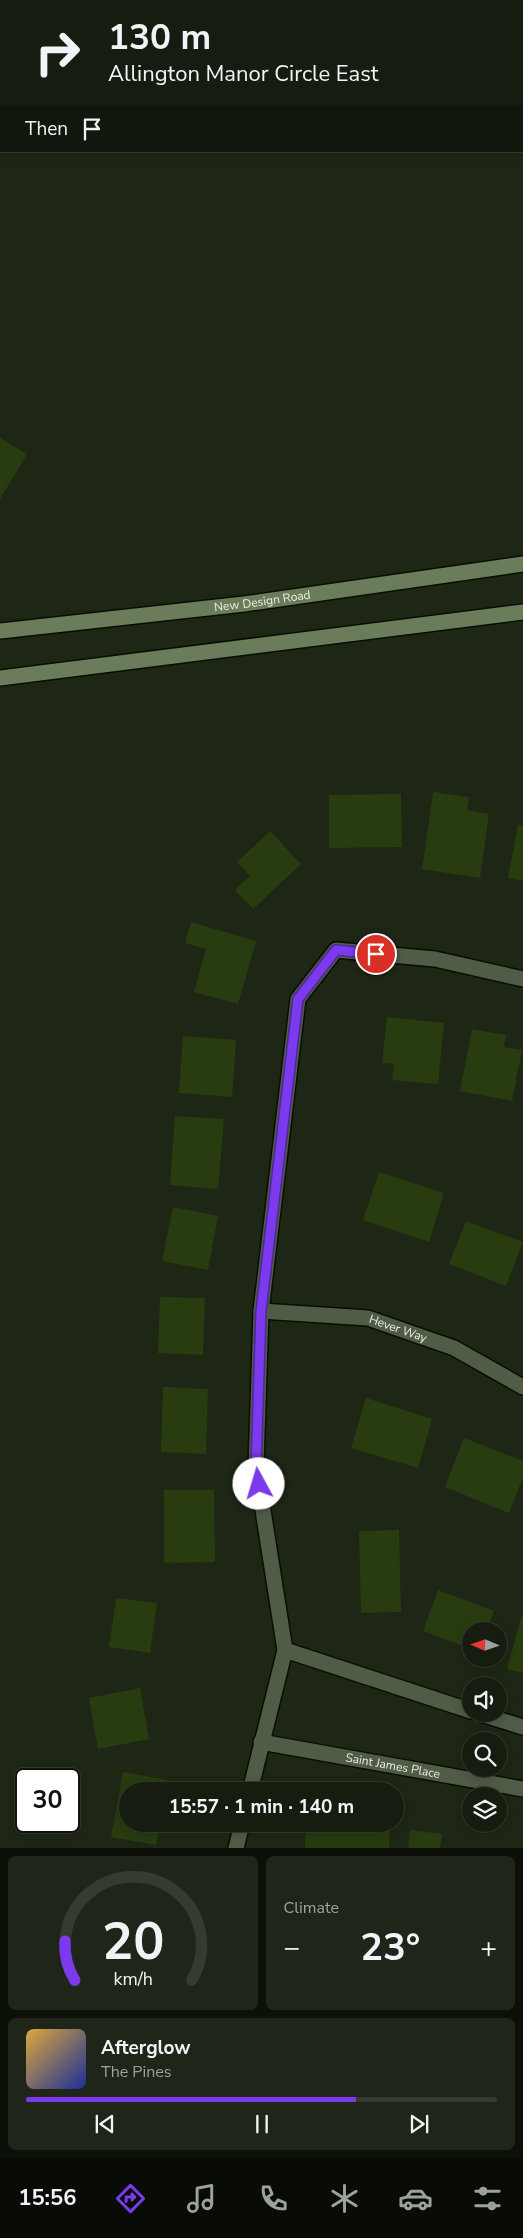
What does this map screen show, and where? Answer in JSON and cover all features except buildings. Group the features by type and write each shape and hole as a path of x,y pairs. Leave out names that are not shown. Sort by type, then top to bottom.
{"main road":[{"name":"New Design Road","path":"0,631 244,604 523,564"},
{"path":"0,678 523,612"}],"street":[{"path":"252,1782 285,1650 256,1466 261,1311 298,999 336,950 435,959 523,979"},
{"name":"Hever Way","path":"261,1311 368,1318 454,1348 523,1387"},
{"path":"285,1650 462,1708"},
{"path":"507,1722 523,1727"},
{"name":"Saint James Place","path":"261,1742 523,1789"},
{"path":"236,1848 240,1832"}],"route":[{"path":"259,1484 256,1466 261,1311 298,999 336,950 376,954"}]}
